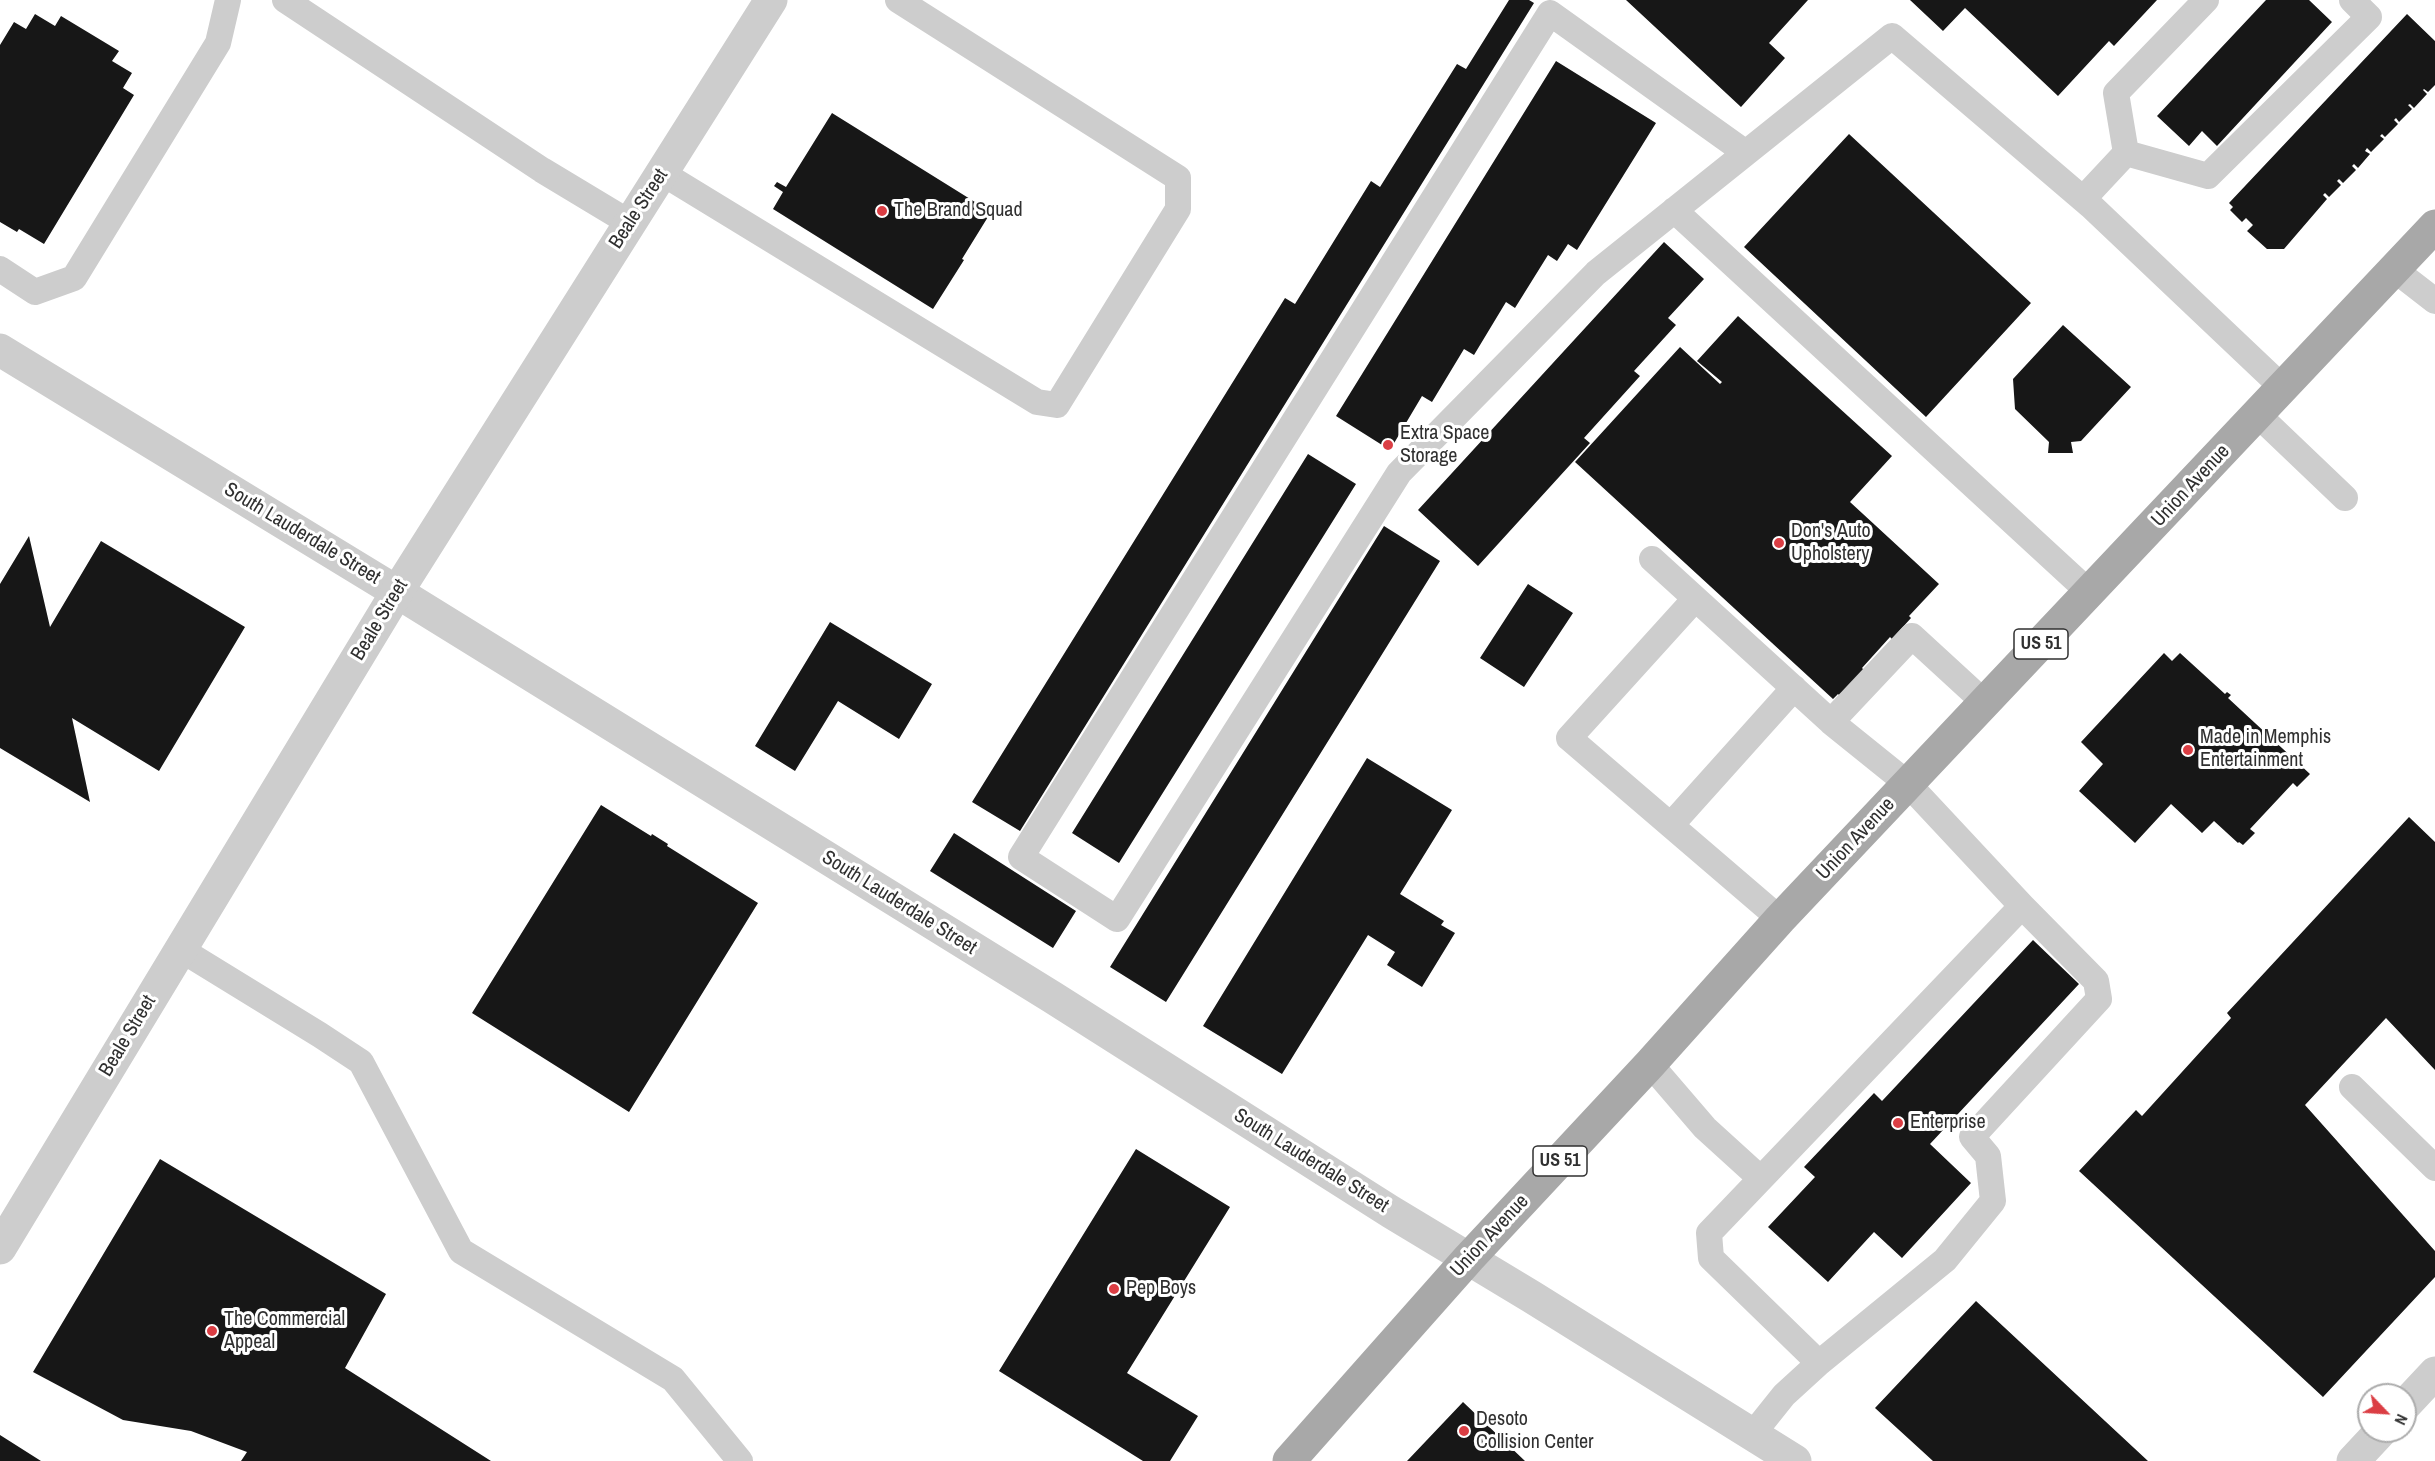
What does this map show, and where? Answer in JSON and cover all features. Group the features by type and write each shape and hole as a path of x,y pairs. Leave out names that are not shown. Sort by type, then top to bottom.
{"main road":[{"name":"Union Avenue","path":"1289,1461 1468,1258 1650,1064 1780,919 2435,226"}],"street":[{"name":"Beale Street","path":"0,1248 397,592 771,0"},
{"name":"South Lauderdale Street","path":"0,350 397,592 1052,997 1390,1212 1794,1461"},
{"path":"2417,1392 2435,1373"},
{"path":"2353,1461 2370,1443"}],"lane":[{"path":"0,269 36,292 74,278 218,43 228,0"},
{"path":"285,0 542,170 630,223"},
{"path":"662,173 1037,402 1057,405 1178,208 1178,178 898,0"},
{"path":"2126,153 2116,93 2206,0"},
{"path":"2126,153 2208,176 2369,17 2352,0"},
{"path":"1746,153 1550,13 1021,857 1117,919 1399,473 1596,273 1674,210 1746,153 1892,36 2138,248 2283,388"},
{"path":"2083,199 2126,153"},
{"path":"1674,210 2090,593"},
{"path":"2395,270 2435,301"},
{"path":"2258,415 2345,498"},
{"path":"1652,559 1831,722 1908,784 2096,981 2099,999 1972,1137 1988,1156 1993,1201 1945,1260 1819,1363 1784,1395 1752,1435"},
{"path":"1695,599 1569,738 1780,919"},
{"path":"1831,722 1912,636 1985,703"},
{"path":"1671,825 1794,688"},
{"path":"1819,1363 1711,1258 1709,1233 2022,906"},
{"path":"180,949 361,1062 461,1251 673,1378 740,1461"},
{"path":"1650,1064 1705,1128 1760,1178"},
{"path":"2352,1086 2435,1168"}],"building":[{"path":"1509,0 1529,0 1534,3 1020,831 972,802 1285,298 1295,304 1371,181 1380,187 1457,64 1466,69"},
{"path":"1626,0 1808,0 1769,43 1785,58 1741,107"},
{"path":"1910,0 2157,0 2114,46 2109,41 2058,96 1965,8 1943,31"},
{"path":"2266,0 2309,0 2332,22 2217,146 2202,131 2189,146 2157,116"},
{"path":"35,14 55,26 61,16 119,51 112,61 132,73 123,88 134,95 44,244 19,229 17,232 0,222 0,45 14,22 26,29"},
{"path":"2407,14 2435,41 2435,85 2428,92 2423,90 2427,94 2414,108 2408,105 2412,109 2399,122 2396,118 2394,120 2398,124 2385,137 2382,134 2380,136 2384,139 2371,152 2367,148 2365,151 2370,154 2358,168 2354,164 2352,166 2356,170 2343,183 2339,179 2337,181 2341,185 2329,197 2325,193 2323,195 2327,199 2284,249 2267,249 2247,231 2253,225 2246,218 2242,222 2230,210 2233,207 2229,203"},
{"path":"1556,61 1656,123 1577,250 1568,244 1557,261 1548,255 1515,308 1506,302 1474,355 1464,349 1432,402 1422,396 1390,450 1336,416"},
{"name":"The Brand Squad","path":"832,113 991,212 933,309 773,209 783,192 774,186 777,182 786,187"},
{"path":"1849,134 2031,303 1926,417 1744,247"},
{"path":"1664,242 1704,279 1668,318 1676,325 1634,371 1640,376 1584,438 1590,443 1478,566 1418,510"},
{"name":"Don's Auto Upholstery","path":"1738,316 1892,456 1850,502 1939,584 1909,616 1911,618 1892,639 1890,637 1862,668 1864,670 1840,696 1838,694 1833,699 1575,462 1680,347 1720,384 1722,382 1697,361"},
{"path":"2063,325 2131,387 2081,441 2071,442 2073,453 2048,453 2049,442 2015,409 2013,379"},
{"path":"1308,454 1356,484 1119,863 1072,833"},
{"path":"1384,526 1440,561 1166,1002 1110,967"},
{"path":"29,536 50,627 101,541 245,627 159,771 72,718 90,802 0,748 0,584"},
{"path":"1528,584 1573,613 1524,687 1480,658"},
{"path":"830,622 932,684 899,739 838,701 795,771 755,746"},
{"name":"Made in Memphis Entertainment","path":"2164,653 2172,661 2180,653 2225,694 2227,692 2231,695 2228,698 2310,774 2297,787 2293,783 2250,829 2255,833 2243,845 2214,821 2202,833 2171,804 2135,843 2079,791 2103,764 2081,742"},
{"path":"1367,758 1452,810 1400,894 1444,921 1441,925 1455,933 1422,987 1387,965 1395,952 1368,935 1282,1074 1203,1026"},
{"path":"601,805 651,836 652,834 668,844 667,846 758,903 629,1112 472,1013"},
{"path":"2409,817 2435,842 2435,1070 2386,1018 2305,1105 2435,1251 2435,1277 2323,1397 2079,1171 2136,1110 2142,1116 2231,1018 2227,1013"},
{"path":"954,833 1076,911 1053,948 930,871"},
{"name":"Enterprise","path":"2033,940 2079,984 1930,1144 1971,1183 1902,1258 1874,1232 1828,1282 1768,1227 1815,1177 1804,1167 1874,1093 1882,1101"},
{"name":"Pep Boys","path":"1136,1149 1230,1207 1127,1373 1198,1416 1170,1461 1143,1461 999,1371"},
{"name":"The Commercial Appeal","path":"160,1159 386,1294 345,1368 491,1461 241,1461 247,1452 191,1431 123,1420 33,1372"},
{"path":"1976,1301 2148,1461 1933,1461 1875,1408"},
{"name":"Desoto Collision Center","path":"1463,1402 1525,1461 1407,1461"},
{"path":"0,1435 41,1461 0,1461"}],"place":[{"name":"The Brand Squad","path":"882,211"},
{"name":"Extra Space Storage","path":"1388,445"},
{"name":"Don's Auto Upholstery","path":"1779,543"},
{"name":"Made in Memphis Entertainment","path":"2188,750"},
{"name":"Enterprise","path":"1898,1123"},
{"name":"Pep Boys","path":"1114,1289"},
{"name":"The Commercial Appeal","path":"212,1331"},
{"name":"Desoto Collision Center","path":"1464,1431"}]}
